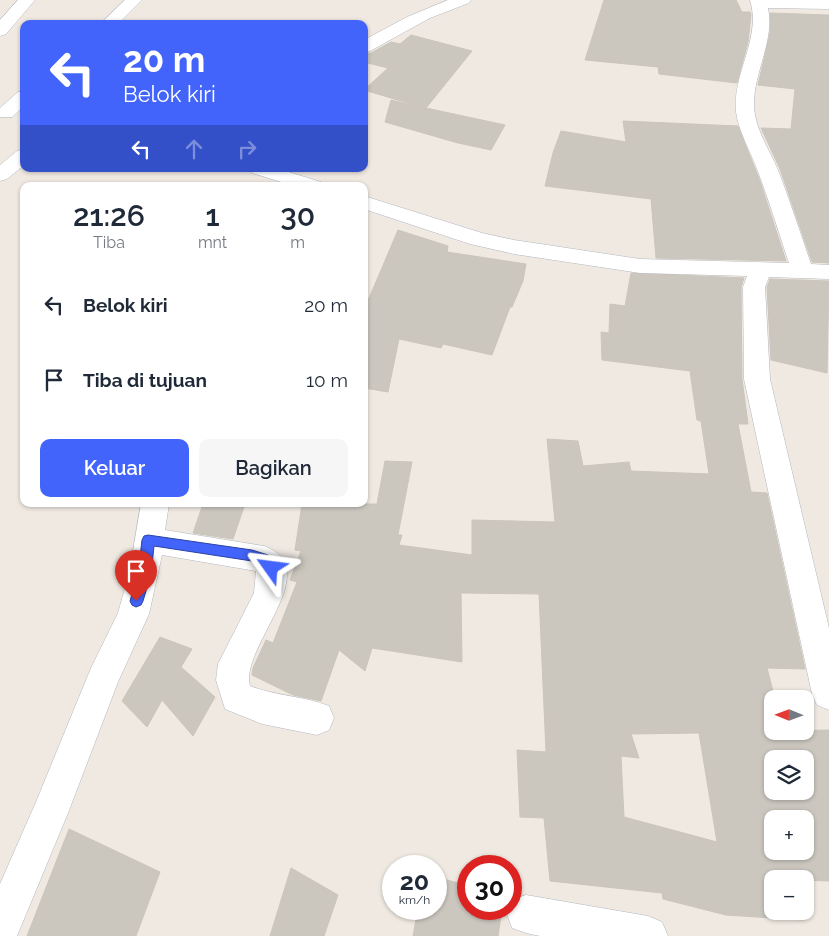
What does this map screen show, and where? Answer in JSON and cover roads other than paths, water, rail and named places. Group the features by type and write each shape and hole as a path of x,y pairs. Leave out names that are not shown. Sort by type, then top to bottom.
{"street":[{"path":"0,31 18,8 27,0"},
{"path":"112,20 134,0"},
{"path":"368,45 412,20 463,0"},
{"path":"759,2 829,4"},
{"path":"759,2 762,7 760,28 744,103 748,124 766,167 803,272"},
{"path":"2,113 20,99"},
{"path":"2,113 20,114"},
{"path":"0,175 20,158"},
{"path":"269,172 301,182"},
{"path":"368,203 478,239 514,247 640,266 762,268 803,272 829,272"},
{"path":"762,268 754,287 757,379 829,694"},
{"path":"0,930 50,813 103,679 132,614 144,574 154,507"},
{"path":"148,540 264,559 271,568 269,594 234,664 232,680 237,697 262,707 318,718"},
{"path":"526,914 648,936"}]}
